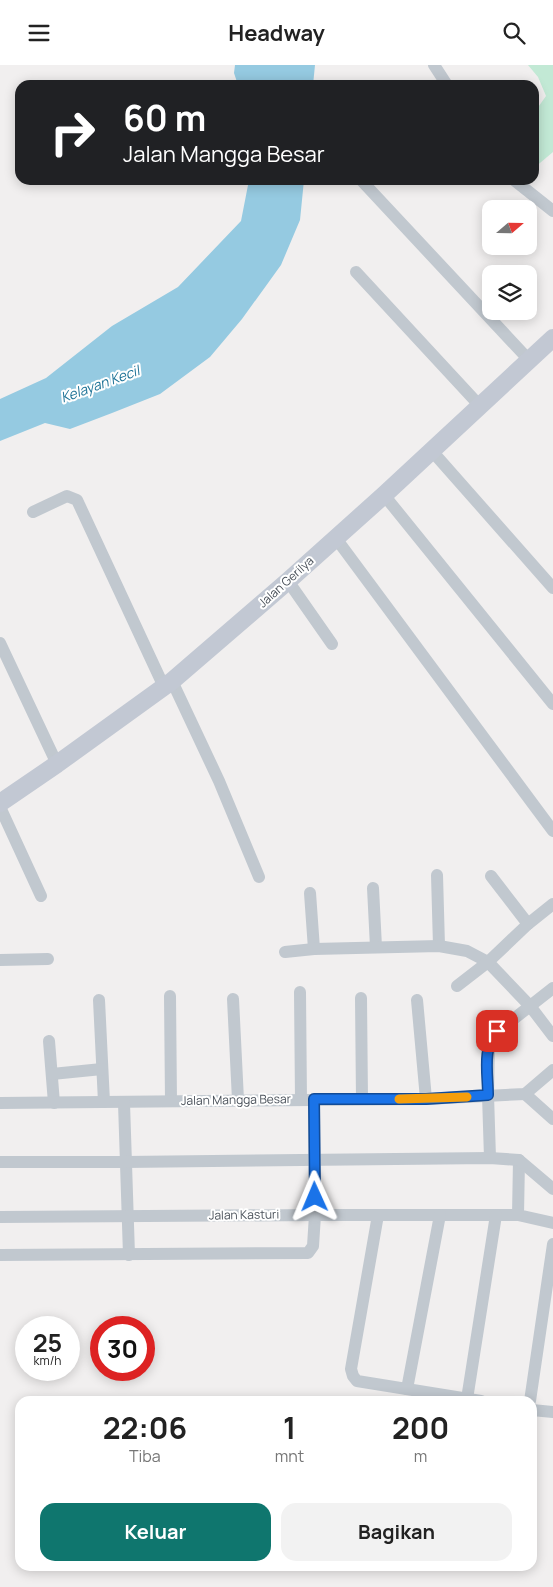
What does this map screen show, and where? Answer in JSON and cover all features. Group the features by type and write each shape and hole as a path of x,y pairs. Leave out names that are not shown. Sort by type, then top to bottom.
{"street":[{"path":"434,65 444,80"},
{"path":"366,185 529,359"},
{"path":"520,185 553,211"},
{"path":"356,272 480,406"},
{"name":"Jalan Gerilya","path":"0,803 57,765 168,684 288,581 384,495 553,338"},
{"path":"432,451 553,589"},
{"path":"384,495 553,704"},
{"path":"33,512 67,496 77,499 168,684 219,781 259,877"},
{"path":"335,537 553,831"},
{"path":"288,581 332,644"},
{"path":"0,643 57,765"},
{"path":"0,807 40,896"},
{"path":"437,875 439,946"},
{"path":"491,876 528,924"},
{"path":"374,888 376,947"},
{"path":"310,893 314,949"},
{"path":"457,985 488,962 528,924 553,904"},
{"path":"285,952 314,949 439,946 467,951 488,962 530,1006 553,1035"},
{"path":"0,960 48,959"},
{"path":"490,1158 488,1051 492,1037 553,988"},
{"path":"300,991 301,1100"},
{"path":"170,996 171,1101"},
{"path":"361,998 362,1099"},
{"path":"233,999 238,1100"},
{"path":"99,1000 104,1102"},
{"path":"417,1000 426,1099"},
{"path":"49,1041 54,1103"},
{"path":"52,1073 102,1069"},
{"path":"553,1070 525,1094 553,1119"},
{"name":"Jalan Mangga Besar","path":"0,1103 426,1099 525,1094"},
{"path":"0,1255 308,1253 313,1246 315,1215 314,1099"},
{"path":"124,1103 130,1255"},
{"path":"0,1162 314,1161 490,1158 519,1161 553,1189"},
{"path":"518,1215 519,1161"},
{"path":"378,1215 350,1369 352,1376 357,1381 449,1396"},
{"path":"407,1389 440,1215"},
{"path":"467,1396 496,1215"},
{"name":"Jalan Kasturi","path":"0,1217 518,1215 553,1223"},
{"path":"531,1396 553,1244"},
{"path":"537,1411 553,1413"}],"green space":[{"path":"528,65 553,65 553,152 539,164 539,106 546,96 538,77"}],"water":[{"path":"235,65 315,65 314,80 236,80 234,73"},
{"name":"Kelayan Kecil","path":"248,185 304,185 300,220 281,265 242,319 210,357 160,394 70,429 45,423 0,441 0,399 46,378 112,326 178,287 241,221"}],"slow traffic":[{"path":"399,1099 467,1097"}],"route":[{"path":"315,1197 314,1099 426,1099 488,1095 489,1043 497,1031"}]}
